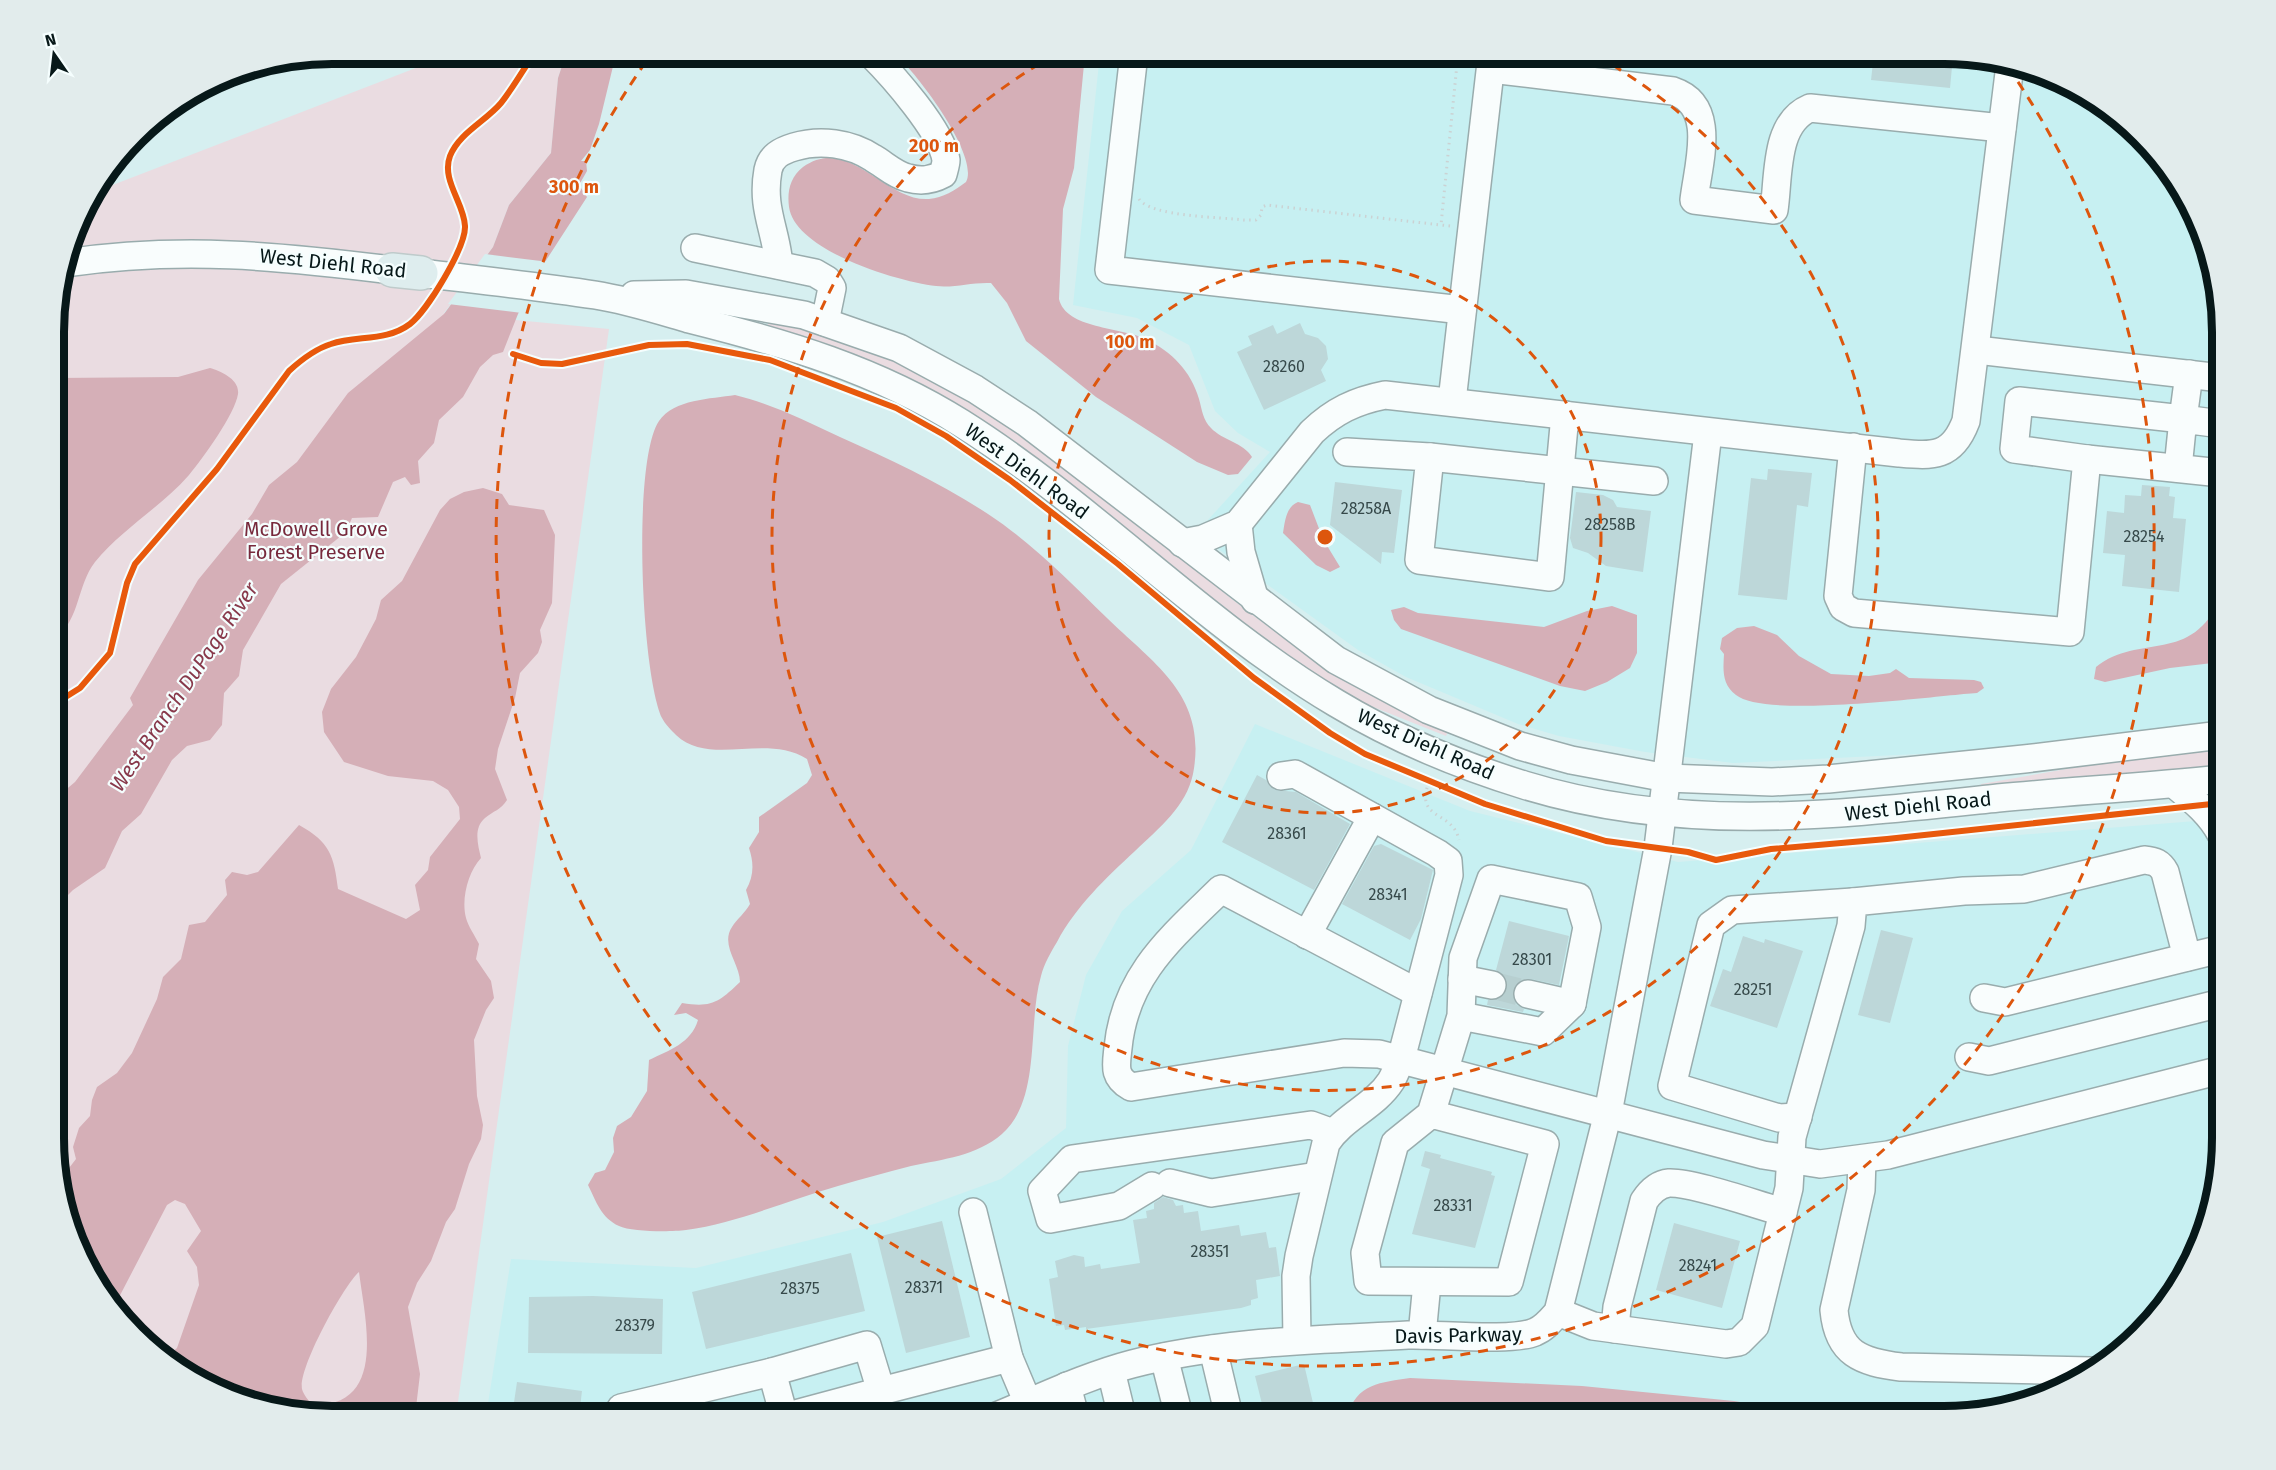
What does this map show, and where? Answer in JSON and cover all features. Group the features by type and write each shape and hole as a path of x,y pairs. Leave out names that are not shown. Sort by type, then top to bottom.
{"street":[{"path":"779,265 778,252 767,218 766,198 768,168 774,157 784,150 819,143 839,144 859,150 890,171 909,179 930,181 944,174 946,161 929,125 881,64"},
{"path":"1133,64 1109,270 1462,310"},
{"path":"1452,401 1491,64"},
{"path":"1504,64 1684,94 1693,101 1701,120 1694,200 1774,210 1784,136 1794,118 1810,108 2002,128"},
{"path":"1182,543 1203,539 1238,524 1312,432 1338,410 1385,395 1452,401 1708,433 1929,455 1947,449 1959,438 1966,421 1977,350 1991,201 2009,73"},
{"path":"695,248 815,273 827,280 832,288 832,297 825,322"},
{"name":"West Diehl Road","path":"74,262 158,253 210,252 406,271 600,295 686,294 804,315 825,322 899,348 975,389 1027,423 1254,600 1336,660 1429,710 1549,755 1667,778 1731,782 1828,779 2212,736"},
{"name":"West Diehl Road","path":"600,295 802,349 884,381 956,420 1006,452 1282,667 1338,704 1394,735 1522,785 1591,802 1718,818 1868,812 2076,790 2174,784 2212,777"},
{"path":"1977,350 2212,377"},
{"path":"2178,468 2189,374"},
{"path":"2212,422 2019,401 2014,449 2212,472"},
{"path":"1430,457 1419,560 1550,576 1558,470 1565,415"},
{"path":"1708,433 1664,813 1608,1113 1558,1312 1593,1326 1726,1344 1739,1342 1748,1336 1755,1326 1789,1188 1789,1161 1798,1117 1851,927 1853,902"},
{"path":"1853,447 1838,596 1843,607 1854,613 2070,632 2087,459"},
{"path":"1347,452 1430,457 1654,481"},
{"path":"1238,524 1241,552 1254,600"},
{"path":"1281,776 1295,774 1448,861 1449,875 1401,1059 1392,1080 1378,1095 1333,1132 1326,1143 1296,1276 1297,1340"},
{"path":"2174,784 2212,821"},
{"path":"1307,934 1372,817"},
{"path":"1798,1117 1779,1118 1672,1086 1711,925 1732,910 1853,902 1964,891 2024,889 2144,860 2161,865 2165,873 2187,957"},
{"path":"1431,1114 1545,1144 1509,1282 1368,1281 1365,1253 1395,1143 1431,1114 1446,1070 1461,1016 1463,958 1491,879 1578,897 1587,927 1572,1004 1543,1032 1461,1016"},
{"path":"1418,993 1221,889 1153,956 1120,1023 1116,1071 1121,1082 1131,1087 1344,1053 1379,1054 1789,1161 1820,1164 1863,1159 2212,1072"},
{"path":"1984,998 2005,1002 2212,951"},
{"path":"1462,979 1492,986"},
{"path":"1528,994 1572,1004"},
{"path":"1969,1057 1989,1061 2212,1005"},
{"path":"1317,1176 1211,1193 1161,1185 1119,1206 1050,1220 1042,1191 1072,1159 1311,1125 1333,1132"},
{"path":"1863,1159 1861,1190 1833,1310 1837,1330 1849,1350 1871,1364 1901,1367 2076,1371"},
{"path":"1615,1329 1617,1307 1644,1202 1649,1193 1659,1186 1681,1184 1783,1212"},
{"path":"974,1212 1009,1358 1028,1403"},
{"path":"1422,1335 1427,1283"},
{"name":"Davis Parkway","path":"1021,1406 1067,1386 1164,1357 1297,1340 1422,1335 1517,1336 1533,1333 1547,1325 1558,1312"},
{"path":"629,1406 772,1372 867,1345 881,1391"},
{"path":"1213,1349 1227,1406"},
{"path":"1164,1357 1176,1406"},
{"path":"824,1406 1009,1358"},
{"path":"1111,1371 1120,1406"},
{"path":"772,1372 783,1406"},
{"path":"1067,1386 1072,1406"}],"path":[{"path":"1441,225 1457,64"},
{"path":"1137,195 1143,205 1161,211 1244,220 1256,220 1261,215 1262,207 1268,205 1472,228"},
{"path":"1438,785 1425,780 1427,807 1432,813 1456,828 1460,849"}],"shaded area":[{"path":"1099,64 1943,64 1996,70 2030,79 2077,100 2107,120 2133,143 2156,169 2176,199 2191,230 2202,263 2209,298 2212,333 2212,723 1981,751 1733,763 1645,752 1559,736 1518,724 1406,677 1358,650 1196,533 1270,452 1238,433 1215,411 1189,345 1137,318 1073,305"},
{"path":"1255,724 1470,811 1678,862 2212,820 2212,1137 2206,1190 2191,1240 2176,1271 2156,1301 2133,1327 2107,1350 2077,1370 2046,1385 1996,1400 1961,1405 488,1406 511,1259 696,1268 883,1222 1001,1179 1066,1128 1068,1046 1086,975 1122,911 1191,850"}],"green space":[{"name":"McDowell Grove Forest Preserve","path":"426,64 563,64 558,78 551,153 509,205 493,247 444,313 609,329 457,1406 315,1405 263,1396 214,1378 169,1350 143,1327 120,1301 92,1256 74,1207 67,1172 64,1137 64,333 70,280 79,246 92,214 108,187"},
{"path":"771,320 873,352 922,372 969,398 1060,461 1278,634 1354,684 1448,731 1446,736 1343,695 1316,680 1098,511 771,328 768,321"},
{"path":"2212,749 2212,770 1980,789 1981,784 2135,757"}],"water":[{"name":"West Branch DuPage River","path":"563,64 614,64 599,124 590,150 581,161 586,161 587,171 579,185 587,197 545,262 518,314 503,352 493,355 480,367 463,397 439,420 434,443 418,461 420,483 411,485 405,477 393,482 378,517 352,518 346,532 281,584 243,650 239,676 224,693 222,725 210,740 187,746 172,760 141,814 122,831 105,868 64,899 64,791 75,782 133,705 130,698 198,580 252,514 269,485 297,462 348,393 444,314 493,247 509,205 551,153 558,78"},
{"path":"905,64 1084,64 1074,168 1063,209 1059,299 1064,309 1083,322 1146,339 1172,356 1191,380 1208,425 1244,448 1252,457 1238,474 1228,475 1197,462 1096,397 1026,341 1007,303 991,283 936,286 875,271 828,250 809,237 796,223 789,207 790,185 795,175 803,167 820,159 836,158 851,163 897,191 913,197 929,199 939,197 966,182 968,170 964,154 944,115"},
{"path":"210,368 219,371 236,384 238,394 236,403 210,447 189,475 95,562 64,630 64,378 178,377"},
{"path":"735,395 789,413 916,472 970,503 1020,537 1159,667 1173,684 1185,702 1192,723 1196,747 1193,774 1178,807 1092,893 1073,916 1050,954 1042,972 1037,995 1031,1060 1023,1101 1015,1119 1002,1134 981,1147 959,1156 856,1181 705,1227 680,1231 625,1228 608,1218 588,1185 595,1173 605,1170 614,1152 613,1138 617,1126 631,1117 647,1091 649,1060 679,1045 695,1028 698,1020 686,1013 674,1015 682,1003 701,1005 714,1002 740,982 728,941 734,924 750,904 746,890 751,880 752,869 749,848 759,832 759,817 807,783 812,775 807,759 791,752 756,748 705,749 690,744 676,735 665,723 655,694 649,658 642,567 645,478 651,443 659,421 674,408 694,401"},
{"path":"483,488 502,494 509,505 544,510 555,535 552,603 540,630 542,642 538,653 520,673 515,698 498,749 495,769 507,800 481,822 477,837 481,858 472,871 465,894 466,918 479,944 476,959 491,981 494,998 486,1010 474,1040 477,1096 483,1125 481,1139 469,1164 455,1209 446,1222 431,1261 417,1283 408,1307 420,1374 416,1406 313,1405 336,1402 352,1392 362,1376 367,1336 359,1272 333,1309 307,1364 302,1389 312,1405 280,1400 246,1391 214,1378 172,1352 177,1348 199,1285 197,1267 187,1251 201,1231 185,1204 175,1200 167,1205 118,1299 100,1271 85,1240 74,1207 67,1171 76,1159 73,1147 79,1128 90,1116 92,1100 97,1087 117,1073 132,1053 157,999 163,977 181,959 189,925 205,922 227,895 225,880 232,872 247,875 258,872 299,825 318,838 329,851 335,867 338,889 406,919 420,910 415,885 428,870 430,857 460,819 459,807 448,790 433,781 388,776 344,762 324,732 322,712 331,689 356,657 376,619 381,600 402,581 440,510 450,499 464,492"},
{"path":"1298,502 1310,505 1323,539 1340,567 1330,572 1316,565 1283,533 1285,519 1291,507"},
{"path":"1612,606 1637,615 1637,653 1630,668 1607,682 1585,691 1560,686 1401,629 1394,620 1391,610 1404,607 1418,613 1544,627 1587,611"},
{"path":"2212,613 2212,663 2170,668 2105,682 2094,679 2096,667 2113,657 2180,640 2195,632"},
{"path":"1754,626 1777,635 1799,656 1831,674 1869,676 1890,673 1896,669 1909,678 1974,680 1981,682 1984,688 1977,693 1851,704 1813,706 1753,702 1731,691 1724,672 1724,654 1720,649 1722,638 1737,628"},
{"path":"1410,1378 1582,1386 1763,1406 1352,1406 1363,1391 1389,1381"}],"pier":[{"path":"485,254 549,262 522,313 448,304"}],"building":[{"path":"1873,64 1952,65 1950,88 1871,80"},
{"path":"1300,323 1305,334 1318,338 1326,346 1328,359 1321,370 1326,381 1264,410 1237,352 1252,345 1248,336 1273,325 1277,334"},
{"path":"1768,469 1812,473 1808,507 1797,505 1787,600 1738,595 1751,478 1767,480"},
{"path":"1335,482 1402,490 1394,553 1382,552 1381,564 1330,525"},
{"path":"2142,485 2170,487 2169,496 2175,497 2173,518 2186,519 2179,592 2122,586 2125,555 2103,553 2107,511 2124,513 2125,495 2141,496"},
{"path":"1576,492 1603,495 1613,500 1617,507 1651,511 1643,572 1606,566 1588,553 1573,548 1570,538"},
{"path":"1257,775 1266,780 1275,790 1296,792 1350,824 1314,890 1222,842"},
{"path":"1381,844 1433,870 1421,919 1410,940 1342,904 1374,846"},
{"path":"1509,921 1569,936 1559,985 1531,979 1516,984 1513,998 1517,1005 1524,1009 1523,1012 1487,1005 1488,1000 1503,996 1507,989 1507,979 1496,970"},
{"path":"1881,930 1913,938 1890,1023 1858,1015"},
{"path":"1743,936 1764,943 1765,939 1803,951 1777,1028 1710,1006 1723,969 1731,972"},
{"path":"1425,1151 1441,1155 1440,1158 1492,1172 1491,1175 1495,1176 1475,1248 1412,1234 1430,1169 1421,1166"},
{"path":"1163,1197 1173,1200 1176,1206 1183,1205 1184,1213 1198,1211 1201,1231 1239,1225 1241,1236 1266,1232 1269,1248 1276,1247 1280,1276 1256,1280 1258,1298 1251,1300 1251,1305 1241,1308 1086,1329 1086,1327 1065,1330 1064,1325 1056,1326 1049,1279 1058,1277 1055,1261 1074,1255 1084,1257 1085,1267 1100,1264 1101,1269 1140,1263 1133,1220 1147,1218 1146,1211 1154,1209 1154,1203"},
{"path":"942,1221 970,1337 906,1353 877,1237"},
{"path":"1674,1223 1740,1241 1722,1308 1656,1290"},
{"path":"851,1253 865,1311 706,1349 692,1292"},
{"path":"593,1296 663,1299 662,1354 528,1353 529,1297"},
{"path":"1304,1364 1314,1406 1262,1406 1255,1376"},
{"path":"517,1382 582,1391 580,1406 513,1406"}],"tunnel":[{"path":"1492,985 1528,994"}],"cycle path":[{"path":"64,698 80,688 110,653 127,583 135,564 217,469 289,371 308,355 325,346 401,330 410,324 426,306 453,263 464,236 464,217 448,174 450,156 466,134 501,103 528,64"},
{"path":"513,354 541,363 562,364 649,345 687,344 770,360 896,408 946,436 1010,480 1118,564 1254,678 1330,733 1365,754 1485,804 1606,841 1688,852 1716,860 1771,849 1887,839 2212,804"}]}
